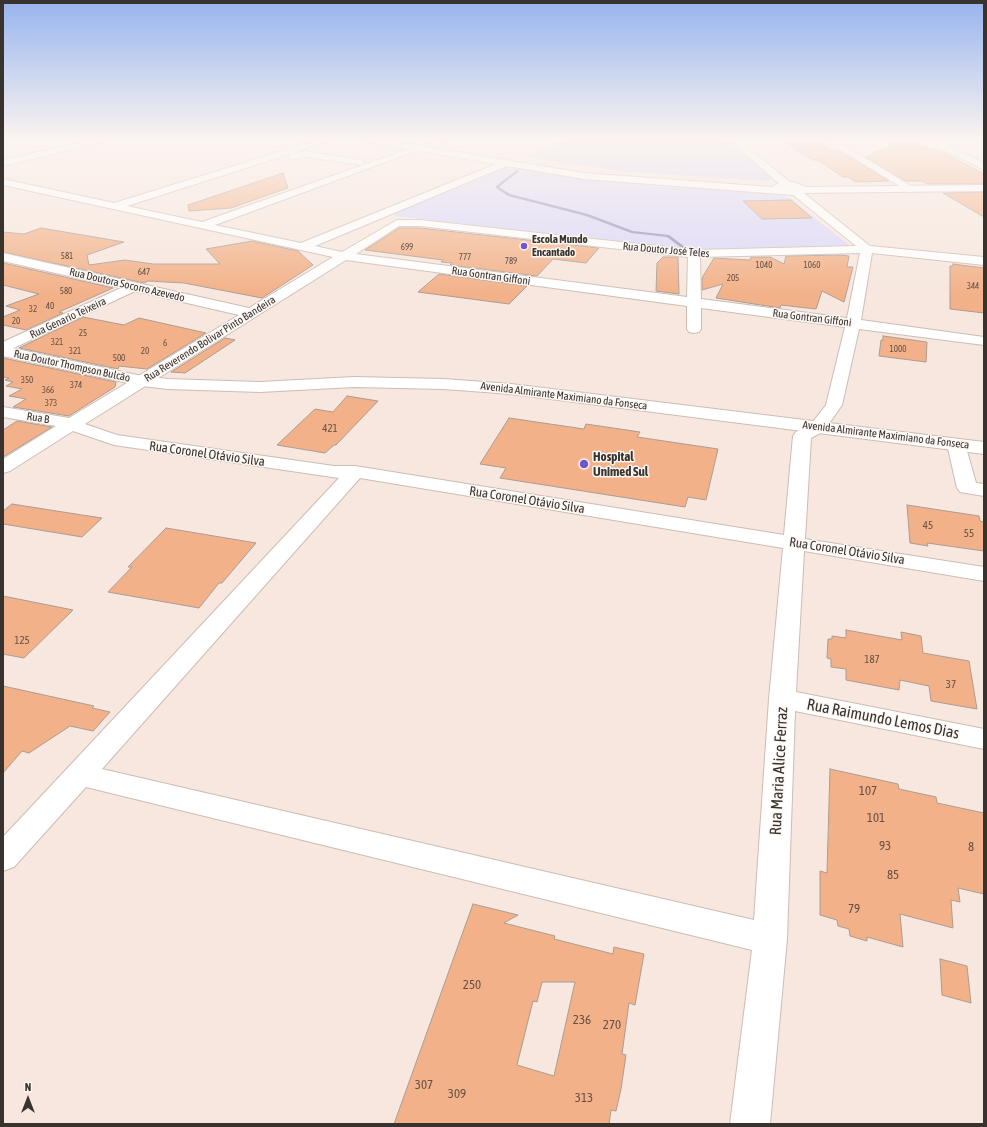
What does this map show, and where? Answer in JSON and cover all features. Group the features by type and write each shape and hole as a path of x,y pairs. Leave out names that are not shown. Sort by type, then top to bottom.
{"street":[{"name":"Rua Gontran Giffoni","path":"47,192 344,256 984,341"},
{"path":"114,206 159,192"},
{"path":"202,225 297,192"},
{"path":"302,247 433,192"},
{"path":"795,192 867,249 853,324 834,405 818,427"},
{"path":"380,214 397,223"},
{"name":"Rua Doutor José Teles","path":"397,223 420,223 694,254 867,249 984,261"},
{"name":"Rua Reverendo Bolivar Pinto Bandeira","path":"3,467 397,223"},
{"path":"694,254 694,330"},
{"name":"Rua Doutora Socorro Azevedo","path":"3,257 251,313"},
{"path":"9,270 27,263"},
{"name":"Rua Genario Teixeira","path":"3,350 133,287"},
{"name":"Rua Doutor Thompson Bulcão","path":"3,350 142,380"},
{"name":"Avenida Almirante Maximiano da Fonseca","path":"142,380 221,387 260,387 354,382 444,384 511,389 984,448"},
{"name":"Rua B","path":"3,412 72,424"},
{"name":"Rua Coronel Otávio Silva","path":"72,424 86,431 114,440 334,472 354,472 984,574"},
{"name":"Rua Maria Alice Ferraz","path":"750,1124 770,939 782,700 802,436 818,427"},
{"path":"956,444 967,488 984,490"},
{"path":"3,858 354,472"},
{"name":"Rua Raimundo Lemos Dias","path":"782,700 984,740"},
{"path":"78,774 770,939"}],"shaded area":[{"path":"443,192 757,192 783,193 849,245 690,250 396,216 393,213"}],"building":[{"path":"228,192 278,192 231,208 189,211 188,205"},
{"path":"984,192 984,217 943,193"},
{"path":"791,200 812,218 762,219 743,201"},
{"path":"41,228 124,242 87,255 89,265 125,260 153,264 220,264 206,249 252,241 298,251 313,265 262,298 184,283 148,281 144,283 3,252 3,232 24,234"},
{"path":"399,228 420,228 599,248 586,263 553,259 537,276 450,265 452,263 441,262 443,260 365,250"},
{"path":"786,256 849,256 847,267 853,267 844,302 822,291 816,309 781,305 780,308 716,298 723,284 702,290 702,278 714,258 750,260 751,257 770,257 784,264"},
{"path":"663,257 678,257 679,294 656,291 657,263"},
{"path":"3,263 113,288 59,312 63,313 26,330 3,325 3,317 20,310 6,306 39,294 3,285"},
{"path":"953,264 984,268 984,313 950,309 950,266 953,266"},
{"path":"439,274 527,286 509,304 418,292"},
{"path":"83,317 124,325 139,318 206,333 147,369 119,366 118,369 19,348"},
{"path":"883,336 927,342 926,362 879,356"},
{"path":"225,338 235,340 185,373 171,372"},
{"path":"3,358 116,382 115,387 69,416 13,407 26,399 9,396 22,389 6,386 13,382 5,380 9,378 3,377"},
{"path":"347,396 378,401 336,445 325,453 277,445 315,409 333,412"},
{"path":"509,418 584,429 586,424 640,432 637,437 718,449 706,500 688,497 685,507 500,478 506,468 480,464"},
{"path":"17,421 52,427 3,457 3,430"},
{"path":"12,504 102,518 82,537 3,524 3,511"},
{"path":"907,505 979,516 980,521 984,522 984,551 927,543 928,546 910,543"},
{"path":"166,528 256,543 222,583 219,583 199,608 108,592 132,567 128,567"},
{"path":"3,596 73,610 24,658 3,654"},
{"path":"846,630 902,640 901,632 921,636 923,653 969,661 977,709 931,701 929,686 900,680 899,690 846,680 846,669 831,667 831,659 827,658 828,639 832,639 832,636 846,638"},
{"path":"3,686 94,706 92,708 110,712 93,731 70,726 29,753 22,751 3,773"},
{"path":"830,769 898,784 899,789 936,797 937,803 984,813 984,894 958,888 960,902 951,900 953,928 900,914 903,947 867,937 867,941 850,936 849,929 838,926 837,920 820,915 820,871 827,873"},
{"path":"473,904 518,915 504,923 555,936 554,939 613,954 614,947 644,954 635,1005 629,1003 622,1054 626,1055 621,1089 616,1111 611,1110 609,1124 394,1124","holes":["542,982 575,982 554,1076 517,1065 533,1001 537,1002"]},
{"path":"940,959 967,966 971,1003 942,995"}],"waterway":[{"path":"504,192 509,195 587,215 632,232 668,236 683,247"}],"place":[{"name":"Escola Mundo Encantado","path":"524,246"},
{"name":"Hospital Unimed Sul","path":"584,464"}]}
